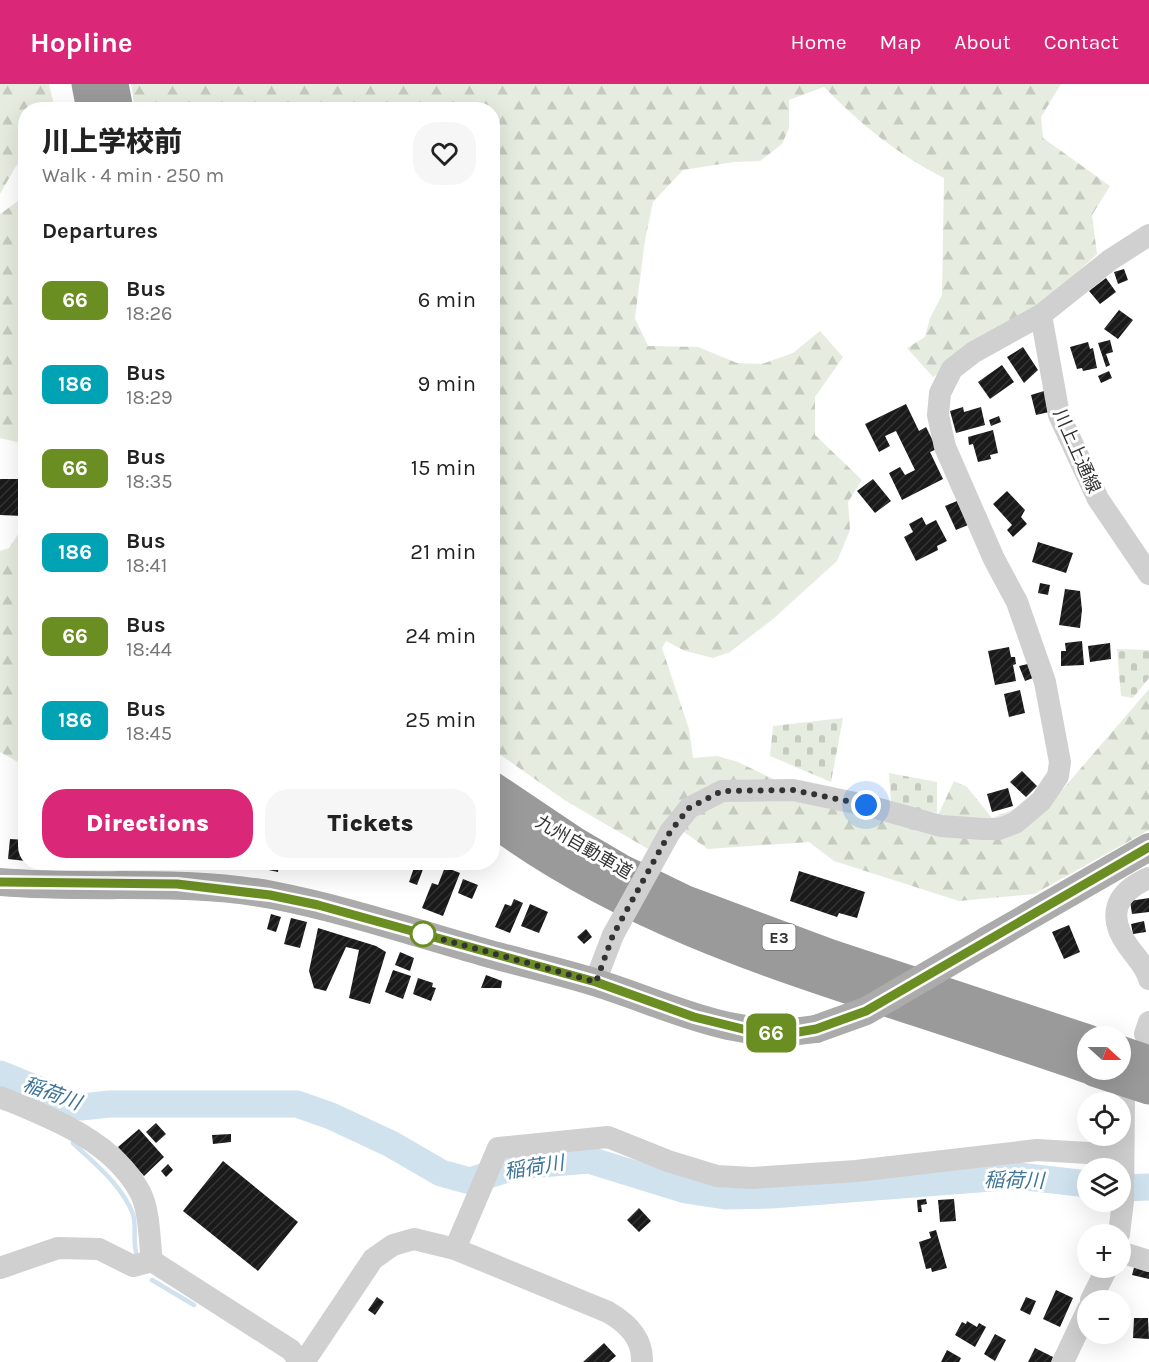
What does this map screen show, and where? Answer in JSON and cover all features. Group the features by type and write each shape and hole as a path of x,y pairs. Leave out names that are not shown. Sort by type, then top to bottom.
{"highway":[{"path":"88,84 91,102"},
{"path":"112,84 115,102"},
{"name":"九州自動車道","path":"500,793 574,843 620,870 686,902 831,956 1077,1037"},
{"name":"九州自動車道","path":"500,824 559,864 676,924 821,979 1077,1063"},
{"path":"1114,1080 1137,1092"}],"main road":[{"path":"0,882 177,884 270,895 318,905 596,982 732,1027 759,1033 787,1034 816,1029 866,1011 1149,847"}],"street":[{"path":"596,982 613,935 670,832 689,808 722,791 793,790 866,805 941,826 999,829 1015,824 1052,788 1058,776 1060,762 1055,730 1031,638 1017,602 994,559 952,464 938,415 940,393 952,369 974,352 1041,315 1110,260 1149,235"},
{"path":"1110,260 1128,262 1149,254"},
{"name":"川上上通線","path":"1041,315 1059,415 1098,499 1149,574"},
{"path":"1149,878 1130,886 1121,896 1116,913 1126,944 1149,978"},
{"path":"1123,1158 1137,1092"},
{"path":"0,1097 84,1135 118,1164 140,1192 152,1261"},
{"path":"455,1249 498,1148 608,1137 668,1161 717,1176 752,1178 856,1171 1037,1150 1086,1158"},
{"path":"0,1268 58,1248 99,1249 133,1266 152,1261 291,1350 302,1362 373,1259 393,1245 414,1239 455,1249 608,1312 625,1322 637,1338 642,1362"},
{"path":"1131,1255 1149,1261"},
{"path":"1064,1362 1077,1333"}],"green space":[{"path":"0,84 49,84 53,102 18,102 18,165 0,194"},
{"path":"131,84 1061,84 1041,117 1043,138 1110,186 1092,215 1097,254 1037,310 933,377 907,348 925,337 930,318 942,295 944,178 880,138 824,87 789,100 789,128 782,144 760,161 734,162 683,170 653,202 645,240 635,318 648,346 698,347 737,363 762,364 793,353 820,331 843,357 815,397 815,435 862,480 848,502 850,530 837,561 773,619 730,652 713,658 685,651 666,641 662,648 689,729 693,758 717,756 738,762 829,806 934,824 954,781 967,787 992,818 1063,789 1149,689 1149,830 1034,894 959,901 834,861 809,842 708,849 667,820 648,849 566,801 500,755 500,102 134,102"},
{"path":"18,201 18,442 0,438 0,214"},
{"path":"18,534 18,762 0,752 0,551 9,548"},
{"path":"1117,649 1149,650 1149,678 1133,698 1121,696"},
{"path":"843,718 831,782 770,756 773,726"},
{"path":"889,773 937,782 937,813 891,804"}],"building":[{"path":"1124,269 1128,280 1118,284 1114,272"},
{"path":"1106,278 1116,292 1100,304 1089,291"},
{"path":"1119,310 1133,320 1118,339 1104,329"},
{"path":"1110,340 1113,352 1106,354 1110,365 1106,367 1098,343"},
{"path":"1088,342 1090,349 1093,348 1097,368 1083,371 1082,368 1077,369 1070,347"},
{"path":"1023,347 1038,370 1024,383 1007,357"},
{"path":"1002,365 1014,382 990,399 978,382"},
{"path":"1109,371 1112,378 1101,383 1098,376"},
{"path":"1044,391 1049,412 1036,415 1031,395"},
{"path":"906,404 919,431 926,427 937,449 930,452 943,479 902,500 889,473 900,467 905,475 915,470 896,431 885,436 890,446 879,452 865,424"},
{"path":"963,407 964,412 981,407 985,425 956,433 950,411"},
{"path":"999,416 1001,422 991,426 989,420"},
{"path":"993,430 998,453 990,455 991,459 978,462 973,444 969,445 968,437"},
{"path":"0,479 18,479 18,516 0,515"},
{"path":"873,479 891,501 875,513 857,491"},
{"path":"1007,491 1025,510 1021,517 1027,524 1013,537 1007,530 1012,525 993,504"},
{"path":"957,501 968,525 956,530 945,506"},
{"path":"922,517 926,525 936,520 947,541 937,546 938,550 916,561 904,537 913,532 909,524"},
{"path":"1038,542 1073,553 1066,573 1032,562"},
{"path":"1040,583 1050,585 1048,595 1038,593"},
{"path":"1065,589 1080,591 1082,610 1080,628 1059,625"},
{"path":"1082,641 1084,665 1061,666 1061,651 1066,651 1065,643"},
{"path":"1110,643 1111,659 1090,662 1088,646"},
{"path":"1009,647 1011,657 1015,657 1016,664 1013,665 1016,681 995,685 988,651"},
{"path":"1028,664 1033,678 1025,681 1019,666"},
{"path":"1020,690 1025,713 1009,717 1004,694"},
{"path":"1022,771 1037,786 1026,797 1010,782"},
{"path":"1008,788 1013,806 992,812 987,794"},
{"path":"10,839 18,840 18,860 8,859"},
{"path":"413,870 423,870 417,885 409,882"},
{"path":"444,870 460,873 443,916 422,908 432,883 438,885"},
{"path":"799,871 865,892 857,918 839,913 837,917 790,901"},
{"path":"463,879 478,885 472,899 458,893"},
{"path":"1149,898 1149,912 1132,914 1130,901"},
{"path":"514,899 523,903 510,933 495,927 505,904 511,906"},
{"path":"530,904 548,912 539,933 521,926"},
{"path":"271,914 281,917 276,932 267,929"},
{"path":"291,918 307,922 300,948 284,944"},
{"path":"1144,921 1146,932 1133,934 1131,924"},
{"path":"1069,925 1080,952 1064,959 1052,932"},
{"path":"318,928 376,946 386,952 370,1004 349,998 359,950 346,947 326,991 314,988 309,971"},
{"path":"586,929 592,937 584,944 577,937"},
{"path":"400,952 414,958 410,971 395,965"},
{"path":"393,970 411,976 403,999 385,992"},
{"path":"486,975 502,981 501,988 481,988"},
{"path":"418,978 433,983 432,987 436,988 431,1001 413,994"},
{"path":"156,1123 166,1134 156,1143 146,1132"},
{"path":"139,1129 164,1157 144,1176 118,1147"},
{"path":"231,1134 231,1142 213,1144 212,1135"},
{"path":"223,1161 298,1222 258,1271 183,1211"},
{"path":"168,1164 173,1170 166,1177 161,1171"},
{"path":"926,1199 927,1204 921,1205 922,1212 918,1212 917,1200"},
{"path":"954,1199 956,1221 940,1222 938,1200"},
{"path":"639,1208 651,1221 639,1232 627,1220"},
{"path":"936,1230 947,1268 932,1272 931,1268 926,1269 919,1242 931,1238 929,1232"},
{"path":"1135,1264 1149,1268 1149,1279 1132,1275"},
{"path":"1056,1290 1073,1298 1060,1327 1043,1319"},
{"path":"377,1297 384,1302 375,1315 368,1310"},
{"path":"1026,1297 1036,1301 1030,1315 1020,1310"},
{"path":"1134,1318 1148,1318 1149,1339 1133,1338"},
{"path":"967,1321 977,1327 979,1323 986,1327 975,1347 955,1335 962,1322 966,1324"},
{"path":"995,1334 1006,1340 995,1361 984,1354"},
{"path":"604,1343 616,1356 609,1362 583,1362"},
{"path":"1035,1348 1053,1357 1051,1362 1028,1362"},
{"path":"947,1350 961,1358 959,1362 941,1362"}],"waterway":[{"name":"稲荷川","path":"0,1074 81,1107 110,1104 297,1104 331,1116 391,1144 441,1173 470,1181 516,1166 589,1160 686,1190 725,1196 772,1195 1018,1176 1077,1183"},
{"path":"62,1100 65,1114"},
{"path":"73,1143 107,1176 128,1203 134,1219 137,1256"},
{"name":"稲荷川","path":"1131,1188 1149,1187"},
{"path":"152,1280 194,1305"}],"bus line":[{"name":"66","path":"0,882 177,884 270,895 318,905 596,982 694,1017 759,1033 787,1034 838,1023 866,1011 1149,847"}],"route":[{"path":"423,934 596,982 613,935 670,832 689,808 722,791 793,790 866,805"}]}
